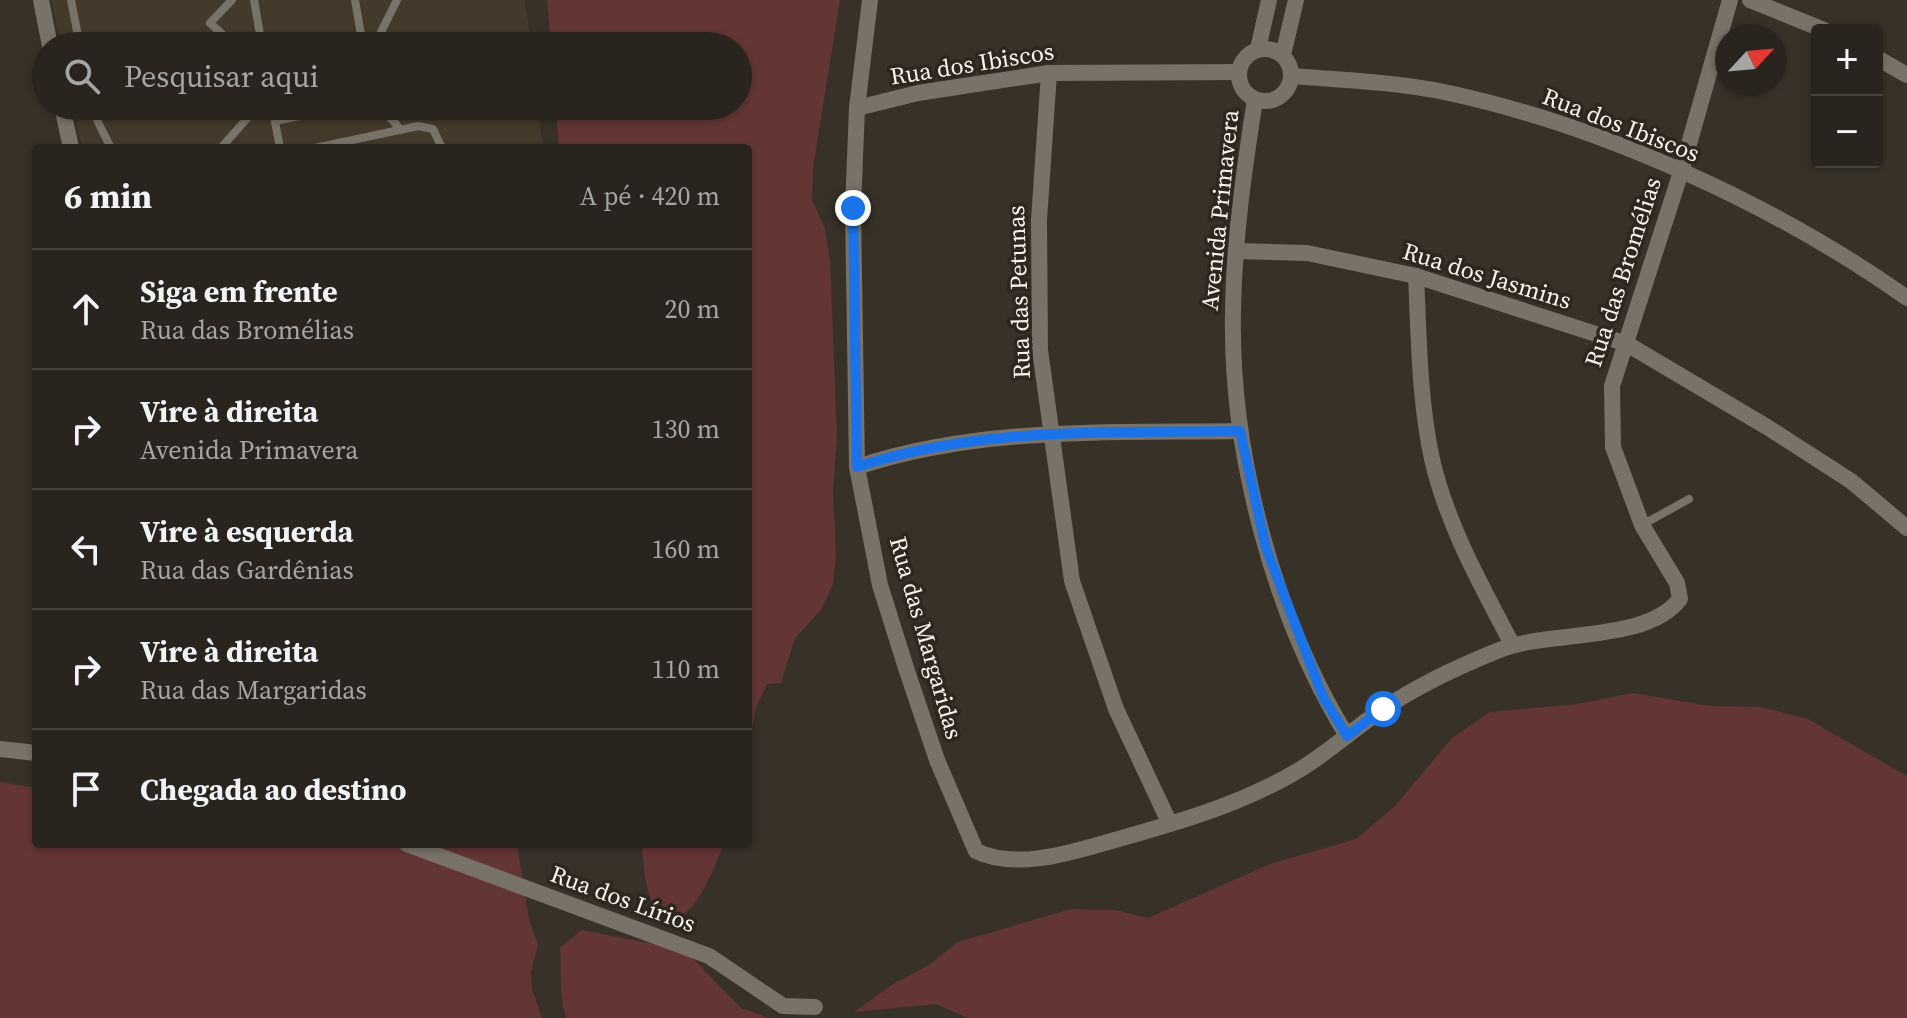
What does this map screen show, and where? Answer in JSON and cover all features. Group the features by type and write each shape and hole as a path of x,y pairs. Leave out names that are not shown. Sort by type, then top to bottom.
{"street":[{"path":"41,0 47,32"},
{"name":"Rua das Margaridas","path":"870,0 857,108 852,303 858,400 857,467 880,585 937,760 976,851"},
{"path":"1258,49 1269,0"},
{"path":"1283,55 1258,49 1246,56 1239,72 1243,90 1255,100 1279,98 1288,88 1292,76 1283,55 1296,0"},
{"name":"Rua das Bromélias","path":"976,851 995,860 1065,854 1239,801 1295,772 1383,709 1442,674 1512,644 1645,624 1670,612 1680,599 1677,583 1642,525 1613,447 1612,386 1681,172 1730,0"},
{"path":"1750,0 1811,25"},
{"path":"1883,61 1907,75"},
{"name":"Rua dos Ibiscos","path":"857,108 918,93 1049,73 1239,72"},
{"name":"Rua das Petunas","path":"1049,73 1039,220 1040,350 1072,581 1116,709 1170,824"},
{"name":"Rua dos Ibiscos","path":"1292,76 1448,93 1561,125 1681,172 1765,210 1861,265 1907,298"},
{"name":"Avenida Primavera","path":"1255,100 1236,251 1232,315 1240,431 1266,548 1323,697 1347,736"},
{"path":"65,120 70,144"},
{"name":"Rua dos Jasmins","path":"1236,251 1307,253 1416,276 1627,344 1827,466 1907,528"},
{"path":"1416,276 1420,378 1432,461 1462,548 1512,644"},
{"path":"857,467 935,447 1053,432 1240,431"},
{"path":"0,749 32,753"},
{"name":"Rua dos Lírios","path":"418,848 709,956 783,1006 815,1007"}],"lane":[{"path":"71,0 77,32"},
{"path":"220,32 210,23 232,0"},
{"path":"254,0 260,32"},
{"path":"355,0 361,32"},
{"path":"381,32 397,0"},
{"path":"97,120 109,144"},
{"path":"225,144 246,120"},
{"path":"279,144 275,121 280,120"},
{"path":"392,120 401,130"},
{"path":"334,144 418,126 433,129 440,144"},
{"path":"1642,525 1689,499"}],"shaded area":[{"path":"51,0 525,0 529,32 58,32"},
{"path":"547,0 840,0 813,168 812,200 825,229 830,261 837,438 833,489 836,556 833,584 821,610 795,638 781,683 767,684 756,708 752,727 752,144 559,144 557,120 752,120 752,32 550,32"},
{"path":"76,120 540,120 543,144 81,144"},
{"path":"1633,693 1710,706 1761,707 1808,719 1907,776 1907,1018 968,1018 936,1004 854,1012 893,984 929,965 958,942 1071,909 1115,910 1148,918 1270,864 1356,839 1395,806 1452,738 1490,712 1578,704"},
{"path":"0,782 32,787 32,848 518,848 529,919 538,945 531,972 532,989 542,1018 0,1018"},
{"path":"642,848 722,848 698,898 689,910 678,916 667,916 655,906 647,885"},
{"path":"582,930 685,950 741,1008 770,1018 566,1018 561,991 560,947"}],"route":[{"path":"853,208 852,303 858,400 857,467 885,457 935,447 1053,432 1240,431 1266,548 1323,697 1347,736 1383,709"}]}
